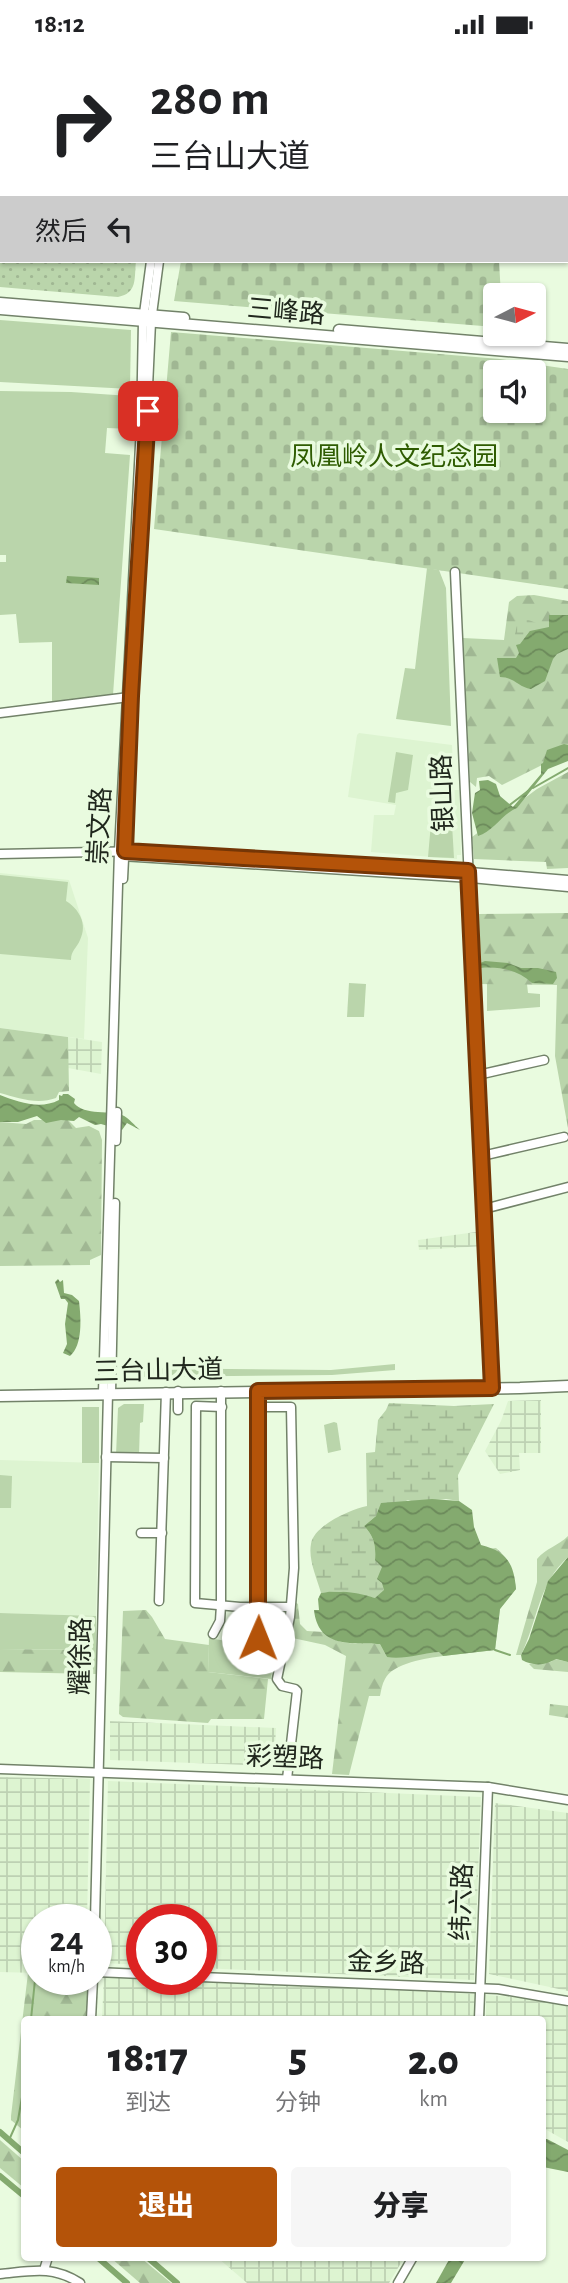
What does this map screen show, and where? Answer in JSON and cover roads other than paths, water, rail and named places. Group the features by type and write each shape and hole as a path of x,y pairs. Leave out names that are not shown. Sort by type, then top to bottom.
{"main road":[{"name":"三峰路","path":"0,303 568,356"},
{"name":"三峰路","path":"0,309 568,349"},
{"name":"三台山大道","path":"0,1396 107,1390 258,1391 492,1385 568,1379"},
{"name":"三台山大道","path":"0,1389 568,1386"}],"street":[{"name":"崇文路","path":"107,1390 122,854 151,263"},
{"name":"崇文路","path":"148,318 159,263"},
{"name":"银山路","path":"455,572 492,1385"},
{"path":"0,713 129,697"},
{"path":"0,855 122,854 568,880"},
{"path":"468,875 568,887"},
{"path":"478,1075 544,1060"},
{"path":"481,1156 564,1137"},
{"path":"484,1209 568,1187"},
{"name":"耀徐路","path":"95,1904 107,1390"},
{"path":"178,1391 178,1410"},
{"path":"214,1635 220,1621 222,1605 221,1391"},
{"path":"258,1391 258,1638"},
{"path":"159,1601 166,1392"},
{"path":"222,1407 196,1406 195,1603 290,1607"},
{"path":"259,1407 291,1407 294,1568 290,1617 277,1679 282,1686 297,1691 287,1779"},
{"path":"106,1457 164,1458"},
{"path":"141,1533 162,1533"},
{"name":"彩塑路","path":"0,1769 488,1787 568,1800"},
{"name":"纬六路","path":"479,2016 488,1787"},
{"name":"金乡路","path":"217,1978 498,1989 568,2001"},
{"path":"91,2016 92,1995"},
{"path":"44,2270 47,2261"},
{"path":"398,2283 411,2261"},
{"path":"0,2274 44,2270 65,2273 80,2283"}],"water":[{"path":"67,576 99,578 99,585 66,583"},
{"path":"549,615 568,615 568,649 553,659 545,681 531,689 500,677 497,658 516,658 519,653 516,645 520,644 530,631 549,627"},
{"path":"568,745 568,761 548,769 517,808 478,836 472,813 475,793 480,790 479,781 488,780 496,784 500,796 513,807 541,774 541,764 547,750"},
{"path":"485,961 556,972 557,978 553,984 532,983 508,970 480,968 480,963"},
{"path":"0,1095 37,1105 52,1103 59,1100 59,1095 75,1099 74,1103 84,1110 122,1115 140,1130 127,1123 122,1130 95,1125 79,1117 74,1121 46,1123 37,1116 18,1122 0,1122"},
{"path":"58,1279 60,1282 63,1280 64,1293 79,1301 79,1338 70,1356 63,1353 67,1344 65,1324 68,1303 61,1299 55,1282"},
{"path":"432,1499 459,1501 472,1510 474,1527 481,1545 503,1555 511,1565 516,1589 500,1609 495,1650 443,1656 439,1652 393,1658 387,1657 380,1644 347,1643 329,1637 317,1622 314,1610 319,1610 318,1599 321,1593 348,1592 375,1598 384,1590 377,1579 382,1567 375,1560 374,1541 364,1526 376,1516 381,1503"},
{"path":"568,1557 568,1662 556,1659 543,1664 526,1662 521,1655 548,1581"},
{"path":"546,2139 568,2150 568,2172 546,2168"},
{"path":"448,2261 464,2261 451,2283 436,2283"}],"waterway":[{"path":"533,788 568,768"},
{"path":"507,807 528,791"},
{"path":"495,1650 510,1655"},
{"path":"31,2016 33,1995"},
{"path":"9,2140 18,2120 21,2103"},
{"path":"0,2132 21,2150"},
{"path":"0,2176 21,2194"},
{"path":"102,2261 127,2283"},
{"path":"152,2261 177,2283"}],"park label":[{"name":"凤凰岭人文纪念园","path":"394,457"}]}
